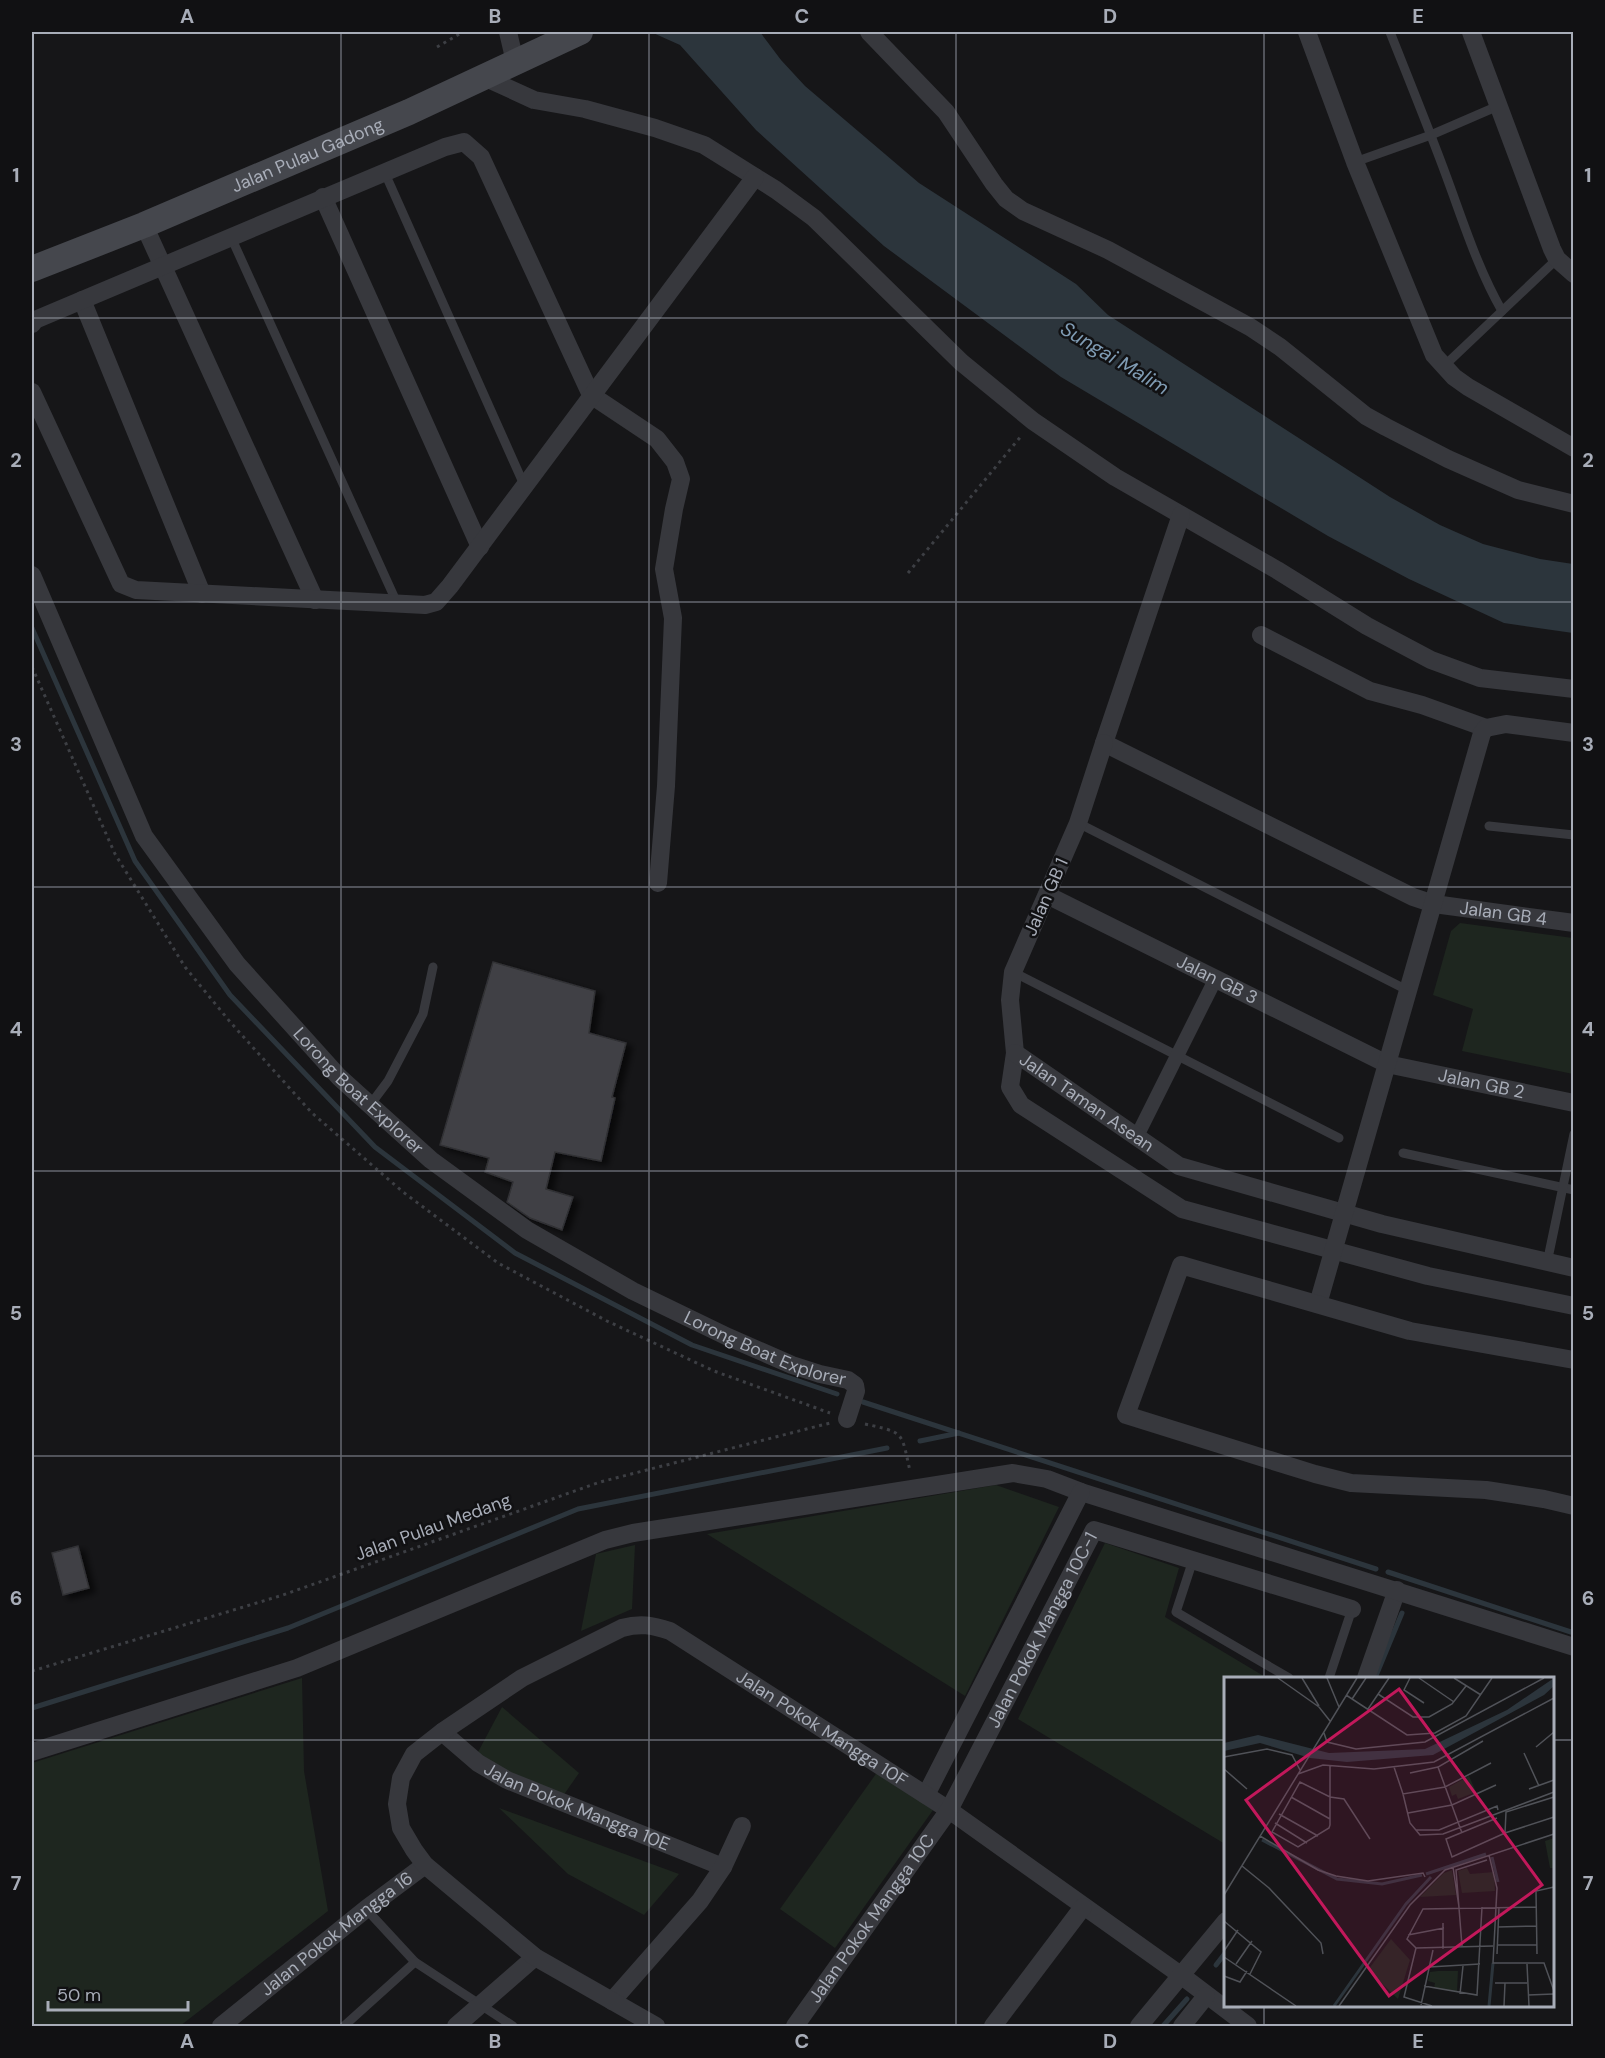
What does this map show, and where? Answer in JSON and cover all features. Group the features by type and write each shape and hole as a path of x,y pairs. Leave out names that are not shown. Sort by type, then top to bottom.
{"main road":[{"name":"Jalan Pulau Gadong","path":"32,269 144,225 409,112 579,32"}],"street":[{"path":"508,32 515,62"},
{"path":"869,32 946,112 994,184 1006,199 1023,211 1108,250 1250,327 1280,347 1366,416 1386,427 1448,459 1518,490 1574,504"},
{"path":"1307,32 1355,162 1428,343 1443,367 1468,387 1574,448"},
{"path":"1471,32 1557,259 1574,274"},
{"path":"484,77 534,100 585,109 655,128 704,145 777,190 814,218 961,362 1033,421 1115,477 1277,570 1367,626 1431,660 1480,678 1574,689"},
{"path":"32,324 35,320 445,147 464,142 481,157 591,395 657,440 675,462 681,479 664,569 673,618 666,786 658,883"},
{"path":"32,392 121,584 136,591 397,605 425,605 436,602 525,487 754,177"},
{"path":"323,197 480,547"},
{"path":"144,225 315,600"},
{"path":"82,300 202,594"},
{"name":"Jalan GB 1","path":"1015,1053 1010,1000 1013,972 1078,823 1181,514"},
{"name":"Lorong Boat Explorer","path":"32,575 144,836 237,964 339,1077 431,1160 527,1230 633,1291 728,1337 792,1365 848,1380 855,1384 856,1391 847,1419"},
{"path":"1261,635 1370,691 1422,705 1486,728 1506,724 1574,733"},
{"path":"1318,1304 1482,734 1486,728"},
{"name":"Jalan GB 4","path":"1104,743 1413,897 1434,904 1574,922"},
{"name":"Jalan GB 3","path":"1047,895 1388,1064"},
{"path":"1137,1136 1216,978"},
{"name":"Jalan Taman Asean","path":"1574,1268 1382,1224 1179,1166 1015,1053 1010,1087 1021,1104 1182,1209 1428,1276 1574,1306"},
{"name":"Jalan GB 2","path":"1388,1064 1574,1103"},
{"path":"1574,1360 1410,1331 1181,1265 1126,1415 1351,1483 1486,1490 1574,1506"},
{"path":"32,1752 297,1668 605,1540 633,1533 1013,1473 1047,1479 1081,1492 1574,1647"},
{"path":"926,1795 1081,1492"},
{"name":"Jalan Pokok Mangga 10C-1","path":"949,1810 1094,1530 1352,1609"},
{"path":"1366,1677 1397,1590"},
{"name":"Jalan Pokok Mangga 10F","path":"656,2026 535,1958 425,1865 401,1828 398,1804 401,1778 414,1754 442,1732 522,1678 622,1628 636,1624 653,1625 670,1631 949,1810 1182,1976 1248,2026"},
{"name":"Jalan Pokok Mangga 10E","path":"442,1732 478,1763 507,1780 723,1867"},
{"name":"Jalan Pokok Mangga 10C","path":"795,2026 949,1810"},
{"path":"612,2001 700,1901 723,1867 742,1826"},
{"name":"Jalan Pokok Mangga 16","path":"221,2026 366,1909 425,1865"},
{"path":"993,2026 1083,1907"},
{"path":"1139,2026 1224,1924"},
{"path":"456,2026 535,1958"},
{"path":"1182,2026 1206,1996"}],"lane":[{"path":"1390,32 1431,135 1472,249 1502,311"},
{"path":"1355,162 1431,135 1498,106"},
{"path":"384,171 525,487"},
{"path":"231,237 397,605"},
{"path":"1443,367 1557,259"},
{"path":"1078,823 1408,991"},
{"path":"1489,826 1574,835"},
{"path":"370,1105 388,1081 423,1014 433,967"},
{"path":"1013,972 1339,1138"},
{"path":"1547,1263 1574,1134"},
{"path":"1403,1153 1574,1190"},
{"path":"1192,1560 1176,1612 1287,1677"},
{"path":"1329,1677 1352,1609"},
{"path":"366,1909 415,1962 479,2006 513,2026"},
{"path":"344,2026 415,1962"}],"path":[{"path":"437,47 463,32"},
{"path":"908,573 1033,421"},
{"path":"847,1419 895,1431 901,1436 914,1488"},
{"name":"Jalan Pulau Medang","path":"32,1671 283,1595 600,1482 847,1419"}],"shaded area":[{"path":"1460,923 1573,938 1573,1074 1462,1051 1473,1009 1433,995 1451,931"},
{"path":"996,1485 1059,1507 965,1696 707,1534"},
{"path":"1105,1543 1179,1568 1165,1617 1265,1677 1224,1677 1224,1843 1018,1719"},
{"path":"635,1545 632,1609 581,1631 596,1554"},
{"path":"302,1678 304,1771 328,1911 180,2026 33,2026 32,1763"},
{"path":"502,1707 579,1773 563,1796 511,1782 477,1754"},
{"path":"878,1771 933,1810 835,1948 780,1909"},
{"path":"499,1808 679,1874 644,1915 568,1874"}],"water":[{"name":"Sungai Malim","path":"651,32 760,32 805,86 919,183 1076,284 1108,315 1390,497 1440,525 1483,544 1540,559 1573,564 1573,633 1504,623 1409,579 1328,536 1061,377 884,246 756,130 680,45"}],"building":[{"path":"493,962 595,991 589,1033 626,1043 612,1097 615,1098 601,1161 555,1152 546,1189 573,1197 562,1230 530,1218 507,1202 513,1182 485,1172 489,1158 440,1145"},
{"path":"78,1546 89,1588 63,1595 52,1553"}],"waterway":[{"path":"32,628 135,861 230,995 375,1147 515,1253 692,1345 837,1394"},
{"path":"863,1402 1376,1569"},
{"path":"920,1441 959,1433"},
{"path":"32,1708 288,1628 578,1509 887,1448"},
{"path":"1388,1572 1574,1633"},
{"path":"1375,1677 1402,1613"},
{"path":"1216,1965 1224,1955"},
{"path":"1163,2026 1187,1999"}]}
